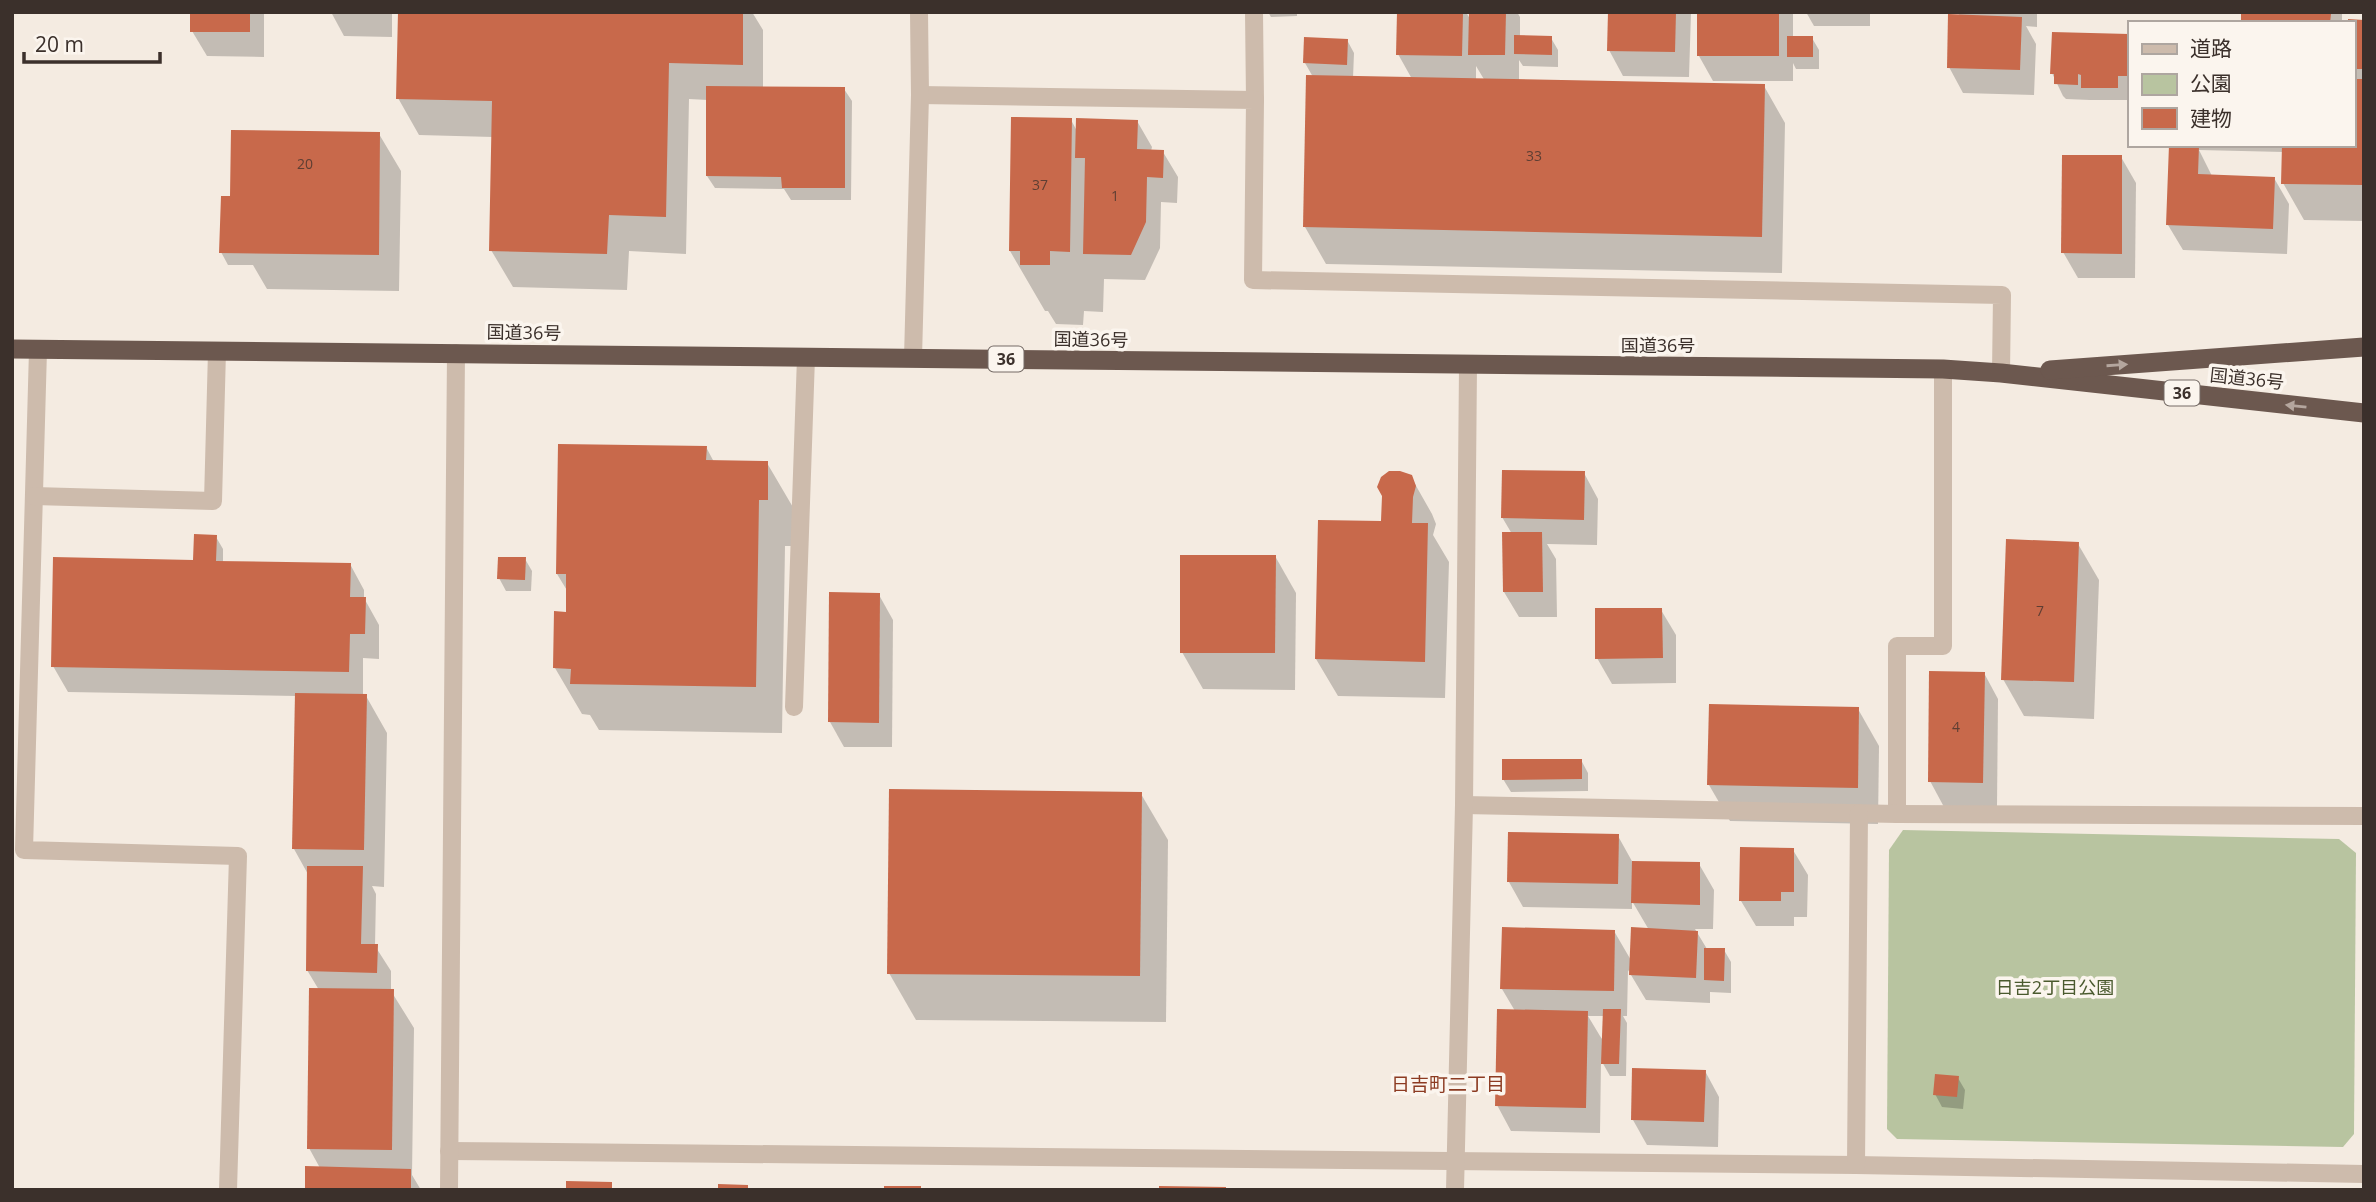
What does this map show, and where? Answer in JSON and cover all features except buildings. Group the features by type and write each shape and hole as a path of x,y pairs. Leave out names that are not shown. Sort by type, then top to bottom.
{"highway":[{"name":"国道36号","path":"2001,373 2364,347"},
{"name":"国道36号","path":"12,349 1943,369 2364,413"}],"street":[{"path":"913,358 920,95 919,12"},
{"path":"1254,12 1252,280 2002,295 2001,373"},
{"path":"920,95 1255,100"},
{"path":"38,350 24,850 237,856 228,1190"},
{"path":"34,496 213,501 217,351"},
{"path":"449,1190 456,353"},
{"path":"794,707 806,357"},
{"path":"1455,1190 1464,805 1468,366"},
{"path":"1897,814 1897,646 1943,646 1943,369"},
{"path":"1464,805 1897,814 2364,816"},
{"path":"1856,1165 1859,813"},
{"path":"449,1151 1856,1165 2364,1174"}],"green space":[{"name":"日吉2丁目公園","path":"1903,830 2339,839 2356,853 2354,1134 2343,1147 1897,1139 1887,1129 1889,850"}],"district":[{"name":"日吉町二丁目","path":"1448,1084"}]}
